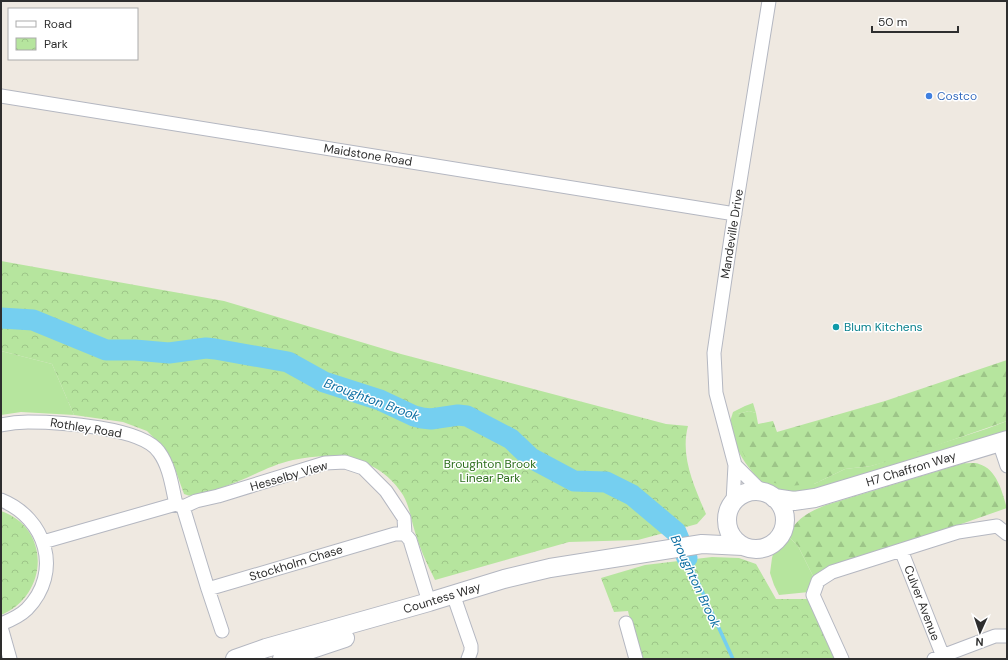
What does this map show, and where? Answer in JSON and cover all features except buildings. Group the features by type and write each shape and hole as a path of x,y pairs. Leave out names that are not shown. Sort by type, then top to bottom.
{"street":[{"name":"Mandeville Drive","path":"733,502 735,465 716,393 714,354 769,1"},
{"name":"Maidstone Road","path":"1,96 735,214"},
{"name":"Rothley Road","path":"1,425 26,422 54,422 108,430 135,437 152,445 159,452 169,474 180,506"},
{"path":"1003,441 1007,466"},
{"name":"H7 Chaffron Way","path":"767,494 794,500 815,498 1003,441"},
{"name":"Hesselby View","path":"43,542 218,496 325,463 345,462 363,468 386,491 404,518 405,534"},
{"path":"735,465 767,494 782,509 784,522 779,537 773,542 758,548 743,546 736,541 728,528 728,510 733,502 745,493 767,494"},
{"name":"H7 Chaffron Way","path":"784,522 815,498"},
{"path":"1,500 22,511 38,530 45,550 46,567 44,582 37,596 27,609 1,626 10,659"},
{"path":"180,506 222,631"},
{"path":"702,544 718,533 727,520"},
{"path":"842,659 813,596 818,582 832,572 958,532 997,526 1007,534"},
{"name":"Stockholm Chase","path":"208,589 395,534 405,534"},
{"path":"405,534 410,540 429,602"},
{"name":"Countess Way","path":"236,659 266,648 429,602 455,598 652,551 702,544 743,546"},
{"name":"Culver Avenue","path":"901,550 940,658"},
{"path":"455,598 471,646 468,659"},
{"name":"Countess Way","path":"282,659 455,598"},
{"path":"626,623 632,658"},
{"path":"940,658 995,636 1007,636"}],"green space":[{"name":"Broughton Brook Linear Park","path":"1,261 224,301 401,354 666,424 688,426 686,437 687,460 693,482 706,514 697,524 638,540 569,542 435,580 419,544 409,509 403,495 393,482 368,464 339,457 309,457 286,462 210,492 193,496 184,494 174,466 164,448 147,431 123,422 74,415 52,364 1,351"},
{"path":"1,351 52,364 74,415 21,412 1,415"},
{"path":"1007,360 1007,421 906,456 871,466 845,469 814,484 788,486 766,481 750,467 738,443 734,428 738,414 749,411 756,413 758,424 773,421 777,432 885,401"},
{"path":"753,403 756,413 749,411 738,414 814,484 845,469 871,466 1007,421 1007,431 802,494 781,493 763,483 747,465 740,455 731,434 730,422 733,412"},
{"path":"964,463 977,463 990,471 998,482 1007,508 827,571 814,578 798,546 788,536 799,520 814,510 826,505"},
{"path":"1,511 17,520 29,532 36,546 38,562 35,578 28,593 17,605 1,615"},
{"path":"788,536 798,546 814,578 809,592 779,595 774,585 770,573 774,550"},
{"path":"712,557 739,558 756,564 776,599 813,599 844,659 639,659 628,611 614,612 601,578 645,565"}],"waterway":[{"name":"Broughton Brook","path":"1,318 33,320 106,350 135,350 169,353 206,348 288,362 324,382 380,400 414,416 431,419 458,415 467,416 511,439 531,458 574,481 606,482 632,495 676,532 687,558"},
{"name":"Broughton Brook","path":"687,558 733,659"}],"place":[{"name":"Costco","path":"929,96"},
{"name":"Blum Kitchens","path":"836,327"}]}
